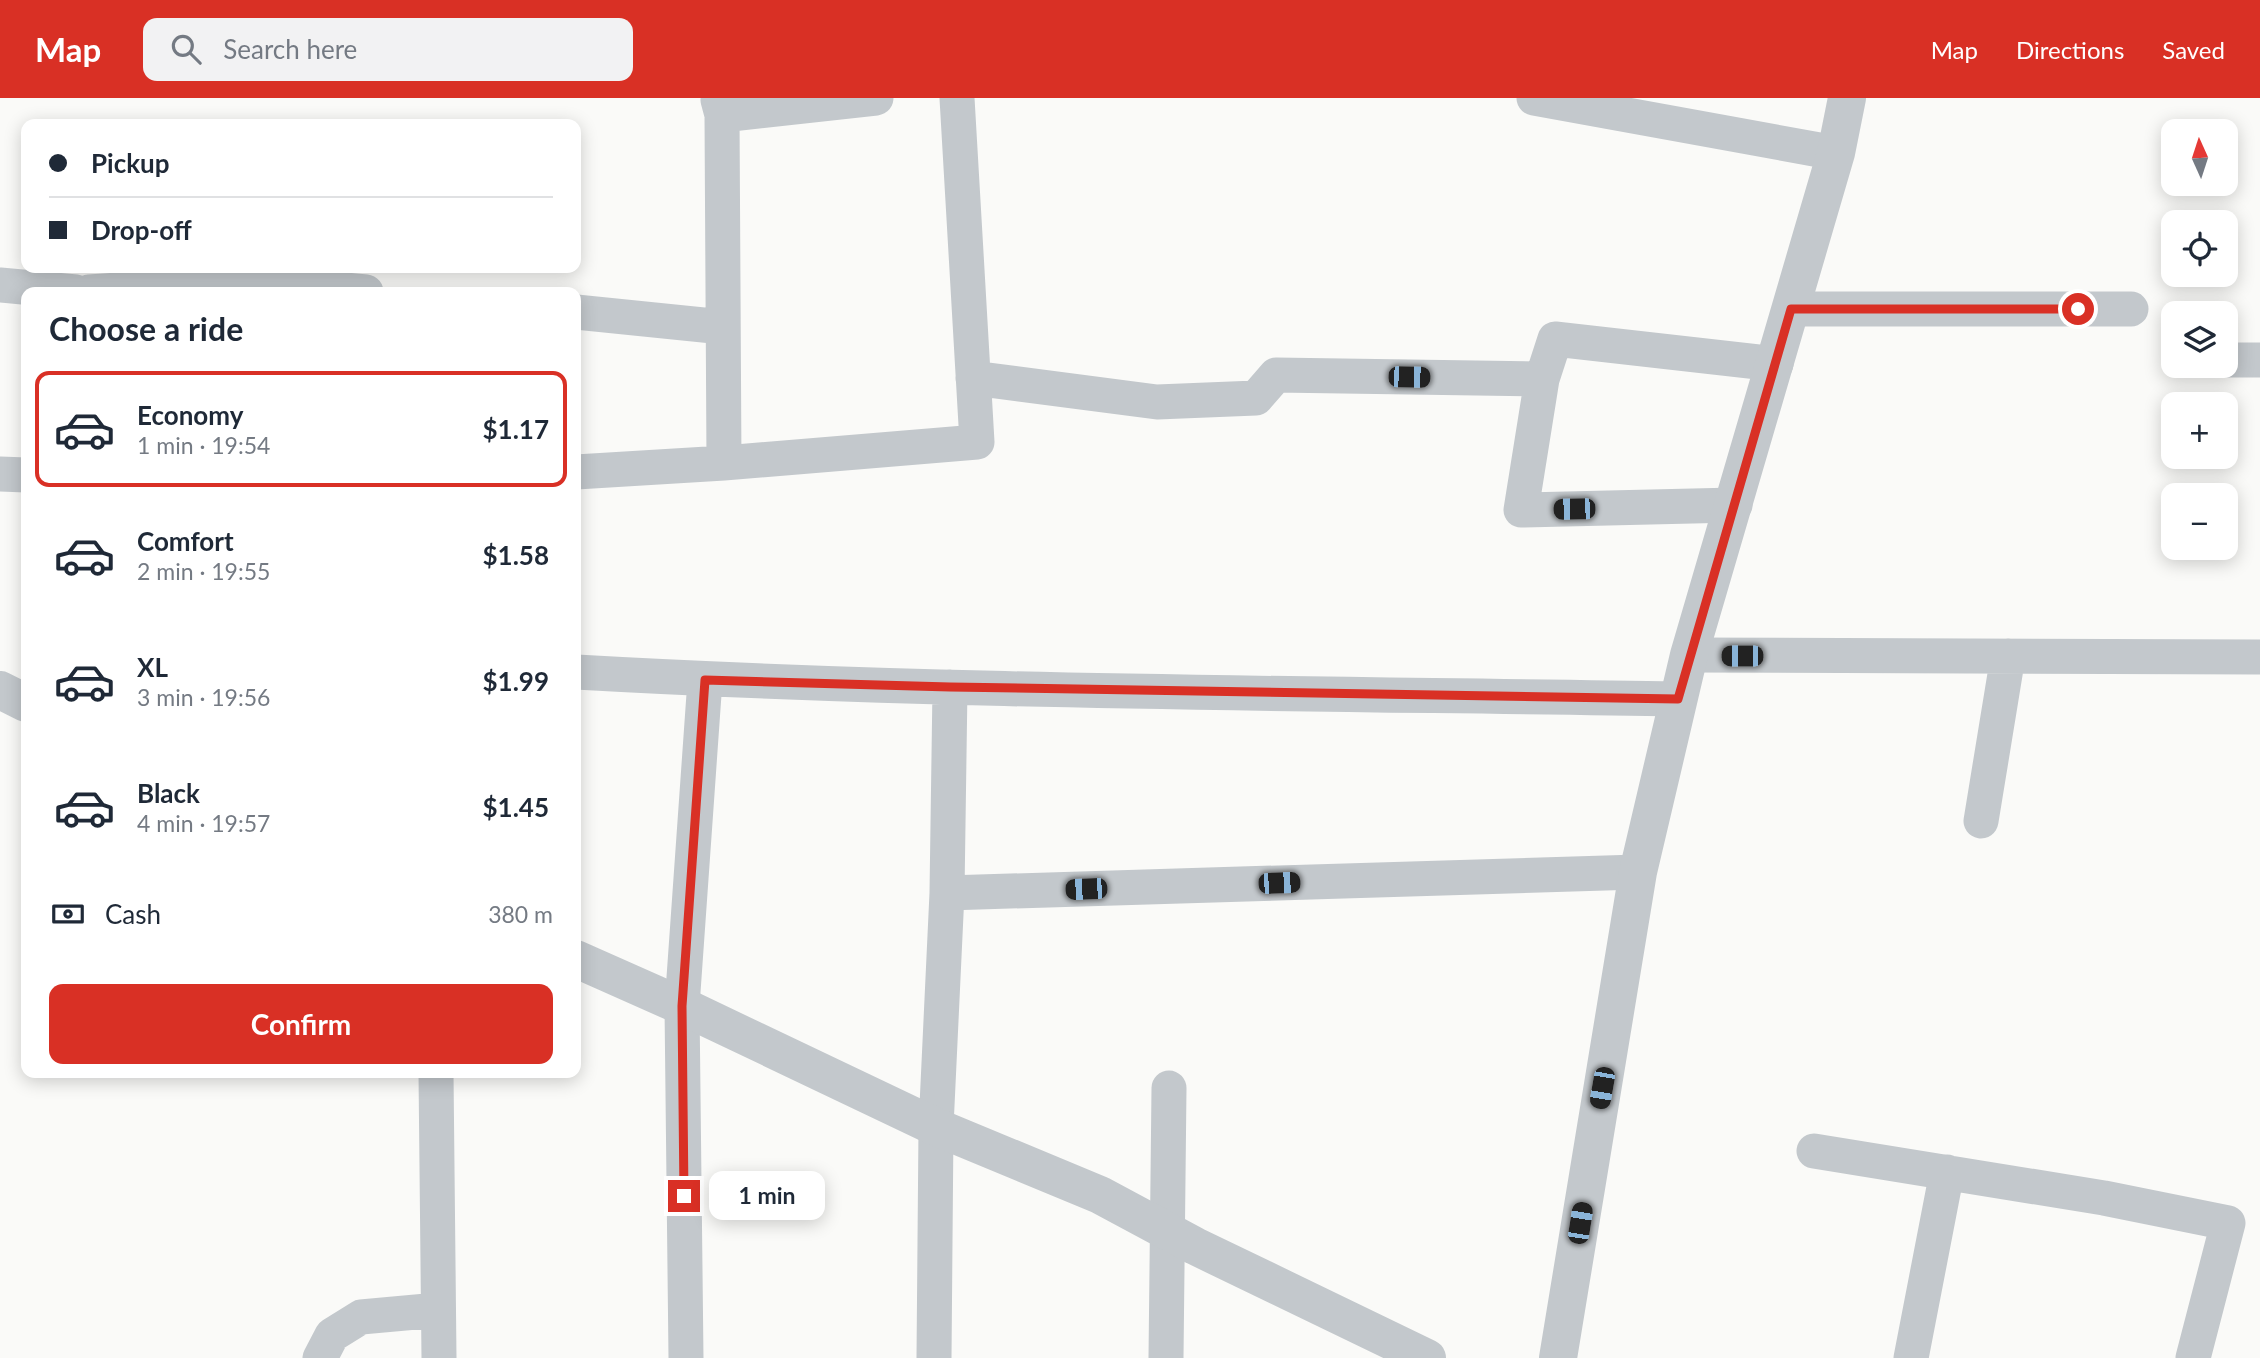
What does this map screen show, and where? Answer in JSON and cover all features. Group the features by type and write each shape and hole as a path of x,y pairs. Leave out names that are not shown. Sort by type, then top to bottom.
{"street":[{"path":"724,463 720,107 876,98"},
{"path":"581,472 977,442 957,98"},
{"path":"1534,98 1836,153"},
{"path":"1558,1358 1638,872 1689,655 1836,153 1847,98"},
{"path":"163,287 251,281 314,287"},
{"path":"0,285 22,287"},
{"path":"1791,309 2131,309"},
{"path":"581,313 723,327"},
{"path":"1735,505 1521,510 1542,379 1556,339 1776,364"},
{"path":"2238,360 2260,360"},
{"path":"973,378 1157,402 1256,398 1276,375 1542,379"},
{"path":"0,474 21,475"},
{"path":"1689,655 2260,657"},
{"path":"1981,821 2008,656"},
{"path":"581,672 705,680 950,687 1678,699"},
{"path":"686,1358 682,1006 705,680"},
{"path":"934,1358 936,1127 947,893 950,687"},
{"path":"0,690 21,700"},
{"path":"947,893 1638,872"},
{"path":"581,961 682,1006 936,1127 1100,1195 1169,1232 1427,1358"},
{"path":"436,1078 439,1358"},
{"path":"1166,1358 1169,1088"},
{"path":"1814,1151 2104,1198 2228,1223 2193,1358"},
{"path":"1911,1358 1947,1172"},
{"path":"320,1358 332,1335 361,1317 438,1310"}],"route":[{"path":"684,1196 682,1006 705,680 950,687 1678,699 1791,309 2078,309"}]}
